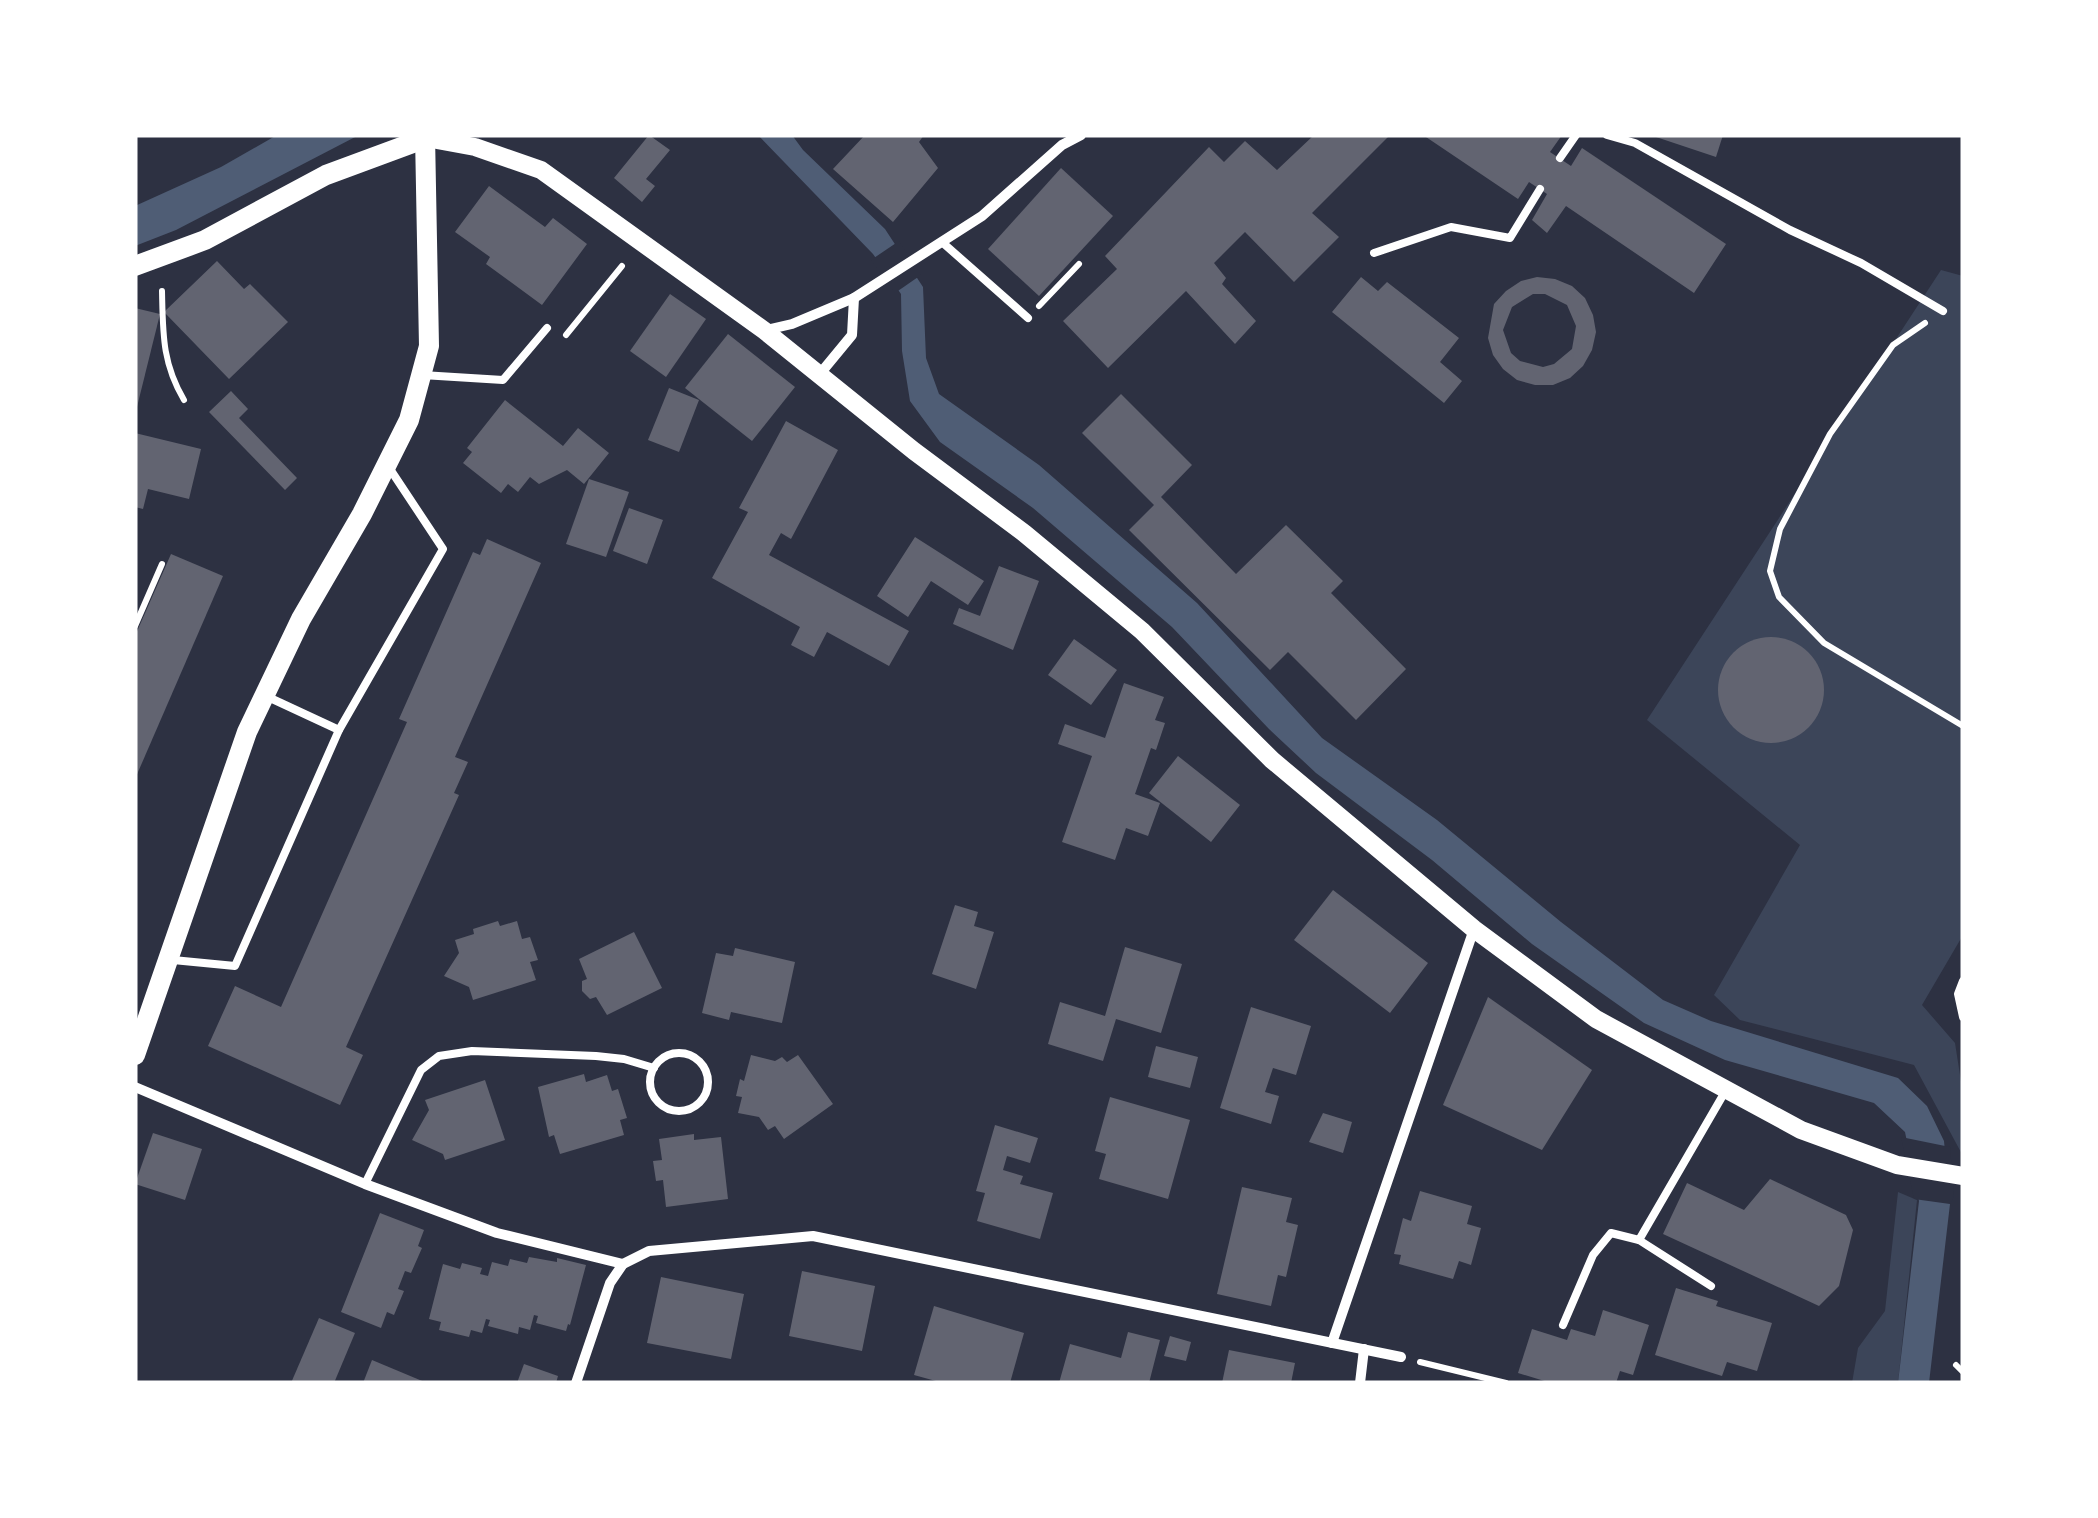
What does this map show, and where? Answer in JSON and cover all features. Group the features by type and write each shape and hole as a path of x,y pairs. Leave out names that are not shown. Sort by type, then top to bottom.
{"main road":[{"path":"135,266 205,240 326,174 425,136 429,346 409,420 362,514 324,576 248,732 135,1054"}],"street":[{"path":"765,330 792,324 854,298 982,216 1062,146 1081,135"},
{"path":"425,136 475,147 541,170 765,330 1024,533 1142,632 1272,760 1474,928 1596,1020 1802,1130 1897,1165 1958,1175"},
{"path":"819,375 852,335 854,298"},
{"path":"1332,1344 1474,928"},
{"path":"135,1087 365,1184 498,1233 623,1264"},
{"path":"576,1383 610,1282 623,1264 650,1251 813,1236 1400,1357"},
{"path":"1360,1383 1364,1349"}],"lane":[{"path":"1560,158 1576,135"},
{"path":"1606,135 1635,144 1790,230 1861,263 1942,312"},
{"path":"1374,253 1451,227 1510,238 1540,189"},
{"path":"943,242 1028,318"},
{"path":"422,375 503,380 548,328"},
{"path":"168,959 236,966 339,730 443,549 387,465"},
{"path":"264,695 339,730"},
{"path":"1963,981 1958,994 1963,1017"},
{"path":"365,1184 421,1070 439,1056 472,1051 596,1056 654,1068"},
{"path":"677,1053 695,1058 707,1073 702,1100 686,1111 676,1112 659,1104 650,1087 654,1068 660,1060 677,1053"},
{"path":"1639,1240 1726,1090"},
{"path":"1562,1325 1593,1256 1611,1233 1639,1240 1711,1286"}],"path":[{"path":"1028,318 1079,264"},
{"path":"162,292 169,374 184,400"},
{"path":"1942,312 1893,345 1830,434 1780,529 1770,571 1779,597 1824,643 1963,726"},
{"path":"135,626 162,564"},
{"path":"1400,1357 1506,1383"},
{"path":"1956,1365 1963,1372"}],"shaded area":[{"path":"277,135 359,135 176,230 135,246 135,206 221,167"},
{"path":"758,135 792,135 885,229 923,287 926,358 939,394 1039,465 1197,603 1322,738 1437,820 1663,1000 1711,1021 1898,1078 1927,1106 1944,1141 1950,1204 1929,1383 1898,1383 1919,1201 1905,1132 1874,1103 1725,1060 1644,1023 1532,944 1432,860 1316,773 1172,627 1033,508 940,442 910,401 902,351 901,294 873,254"},
{"path":"1941,270 1963,276 1963,935 1922,1005 1955,1043 1963,1094 1963,1156 1914,1065 1740,1020 1714,995 1800,845 1647,720"},
{"path":"1898,1192 1917,1200 1898,1383 1852,1383 1858,1348 1885,1311"}],"pier":[{"path":"899,241 921,275 895,293 871,260"},
{"path":"1901,1137 1950,1147 1954,1197 1950,1204 1914,1199"}],"building":[{"path":"649,135 670,150 646,179 655,186 642,202 614,178"},
{"path":"865,135 924,135 919,142 938,168 893,222 833,169"},
{"path":"1314,135 1390,135 1312,213 1339,237 1294,282 1245,232 1214,263 1226,278 1222,284 1256,321 1235,344 1186,291 1108,368 1063,321 1117,269 1105,256 1209,147 1224,162 1245,141 1277,170"},
{"path":"1423,135 1562,135 1550,152 1571,166 1582,148 1726,244 1694,293 1566,206 1547,233 1532,220 1547,194 1529,182 1518,199"},
{"path":"1650,135 1723,135 1716,157"},
{"path":"1061,168 1113,216 1039,296 988,249"},
{"path":"489,186 545,227 553,218 587,244 542,305 486,264 490,257 455,232"},
{"path":"217,261 244,289 250,284 288,322 229,379 164,312"},
{"path":"1361,277 1378,291 1387,282 1459,338 1440,362 1462,381 1444,403 1332,312"},
{"path":"1537,277 1572,286 1585,298 1593,315 1596,332 1583,366 1570,378 1553,385 1517,380 1493,355 1488,338 1494,304 1521,281","holes":["1533,294 1545,294 1567,305 1576,326 1572,349 1554,364 1543,367 1520,361 1511,353 1503,330 1512,307"]},
{"path":"670,294 706,319 666,377 630,351"},
{"path":"135,308 160,314 136,411 135,411"},
{"path":"728,334 795,387 752,441 685,388"},
{"path":"669,388 699,400 679,452 648,440"},
{"path":"231,391 248,409 239,418 297,478 285,490 209,412"},
{"path":"1121,394 1192,465 1161,497 1236,574 1286,525 1343,581 1331,593 1406,669 1356,720 1288,652 1270,670 1129,530 1154,505 1082,433"},
{"path":"505,400 563,446 578,428 609,453 584,484 567,470 539,484 530,477 518,492 508,484 501,493 463,463 472,452 467,448"},
{"path":"786,421 838,450 791,539 781,533 769,555 909,631 889,666 827,632 814,657 791,645 800,627 712,578 748,512 739,508"},
{"path":"135,433 201,449 189,499 148,489 143,509 135,507"},
{"path":"589,479 629,492 606,557 566,544"},
{"path":"629,508 663,520 647,564 613,551"},
{"path":"915,537 984,581 968,605 931,581 908,617 877,596"},
{"path":"487,539 541,563 455,757 468,762 454,793 459,795 346,1047 363,1055 340,1105 208,1046 235,986 281,1007 407,722 399,719 473,552 480,555"},
{"path":"171,554 223,576 135,779 135,636"},
{"path":"999,566 1039,581 1013,650 953,624 959,608 980,616"},
{"path":"1771,637 1791,641 1808,653 1820,670 1824,690 1820,710 1808,727 1791,739 1771,743 1751,739 1734,727 1722,710 1718,690 1722,670 1734,653 1751,641"},
{"path":"1074,639 1117,670 1091,705 1048,675"},
{"path":"1124,683 1164,697 1155,720 1165,723 1156,750 1151,748 1135,794 1160,803 1148,836 1126,828 1115,860 1062,842 1092,756 1058,744 1065,724 1105,738"},
{"path":"1178,756 1240,805 1211,842 1149,793"},
{"path":"1333,890 1428,963 1390,1013 1294,940"},
{"path":"955,905 978,912 974,926 994,932 976,989 932,974"},
{"path":"498,921 500,926 517,921 522,939 530,937 538,960 530,962 536,980 473,1000 469,987 444,976 459,953 455,940"},
{"path":"634,932 662,988 607,1015 596,997 590,999 582,991 582,981 587,979 579,959"},
{"path":"1125,947 1182,964 1161,1033 1116,1019 1103,1061 1048,1044 1060,1002 1105,1016"},
{"path":"735,948 795,962 782,1023 731,1012 729,1020 702,1013 716,953 733,956"},
{"path":"1488,997 1592,1070 1542,1150 1443,1105"},
{"path":"1251,1007 1311,1026 1296,1075 1273,1068 1265,1092 1279,1096 1271,1124 1220,1108"},
{"path":"1156,1046 1198,1057 1190,1088 1148,1077"},
{"path":"751,1055 775,1061 782,1057 787,1062 798,1055 833,1104 784,1139 775,1126 768,1130 759,1117 738,1113 742,1097 736,1096"},
{"path":"584,1074 586,1082 607,1075 612,1091 618,1089 627,1118 620,1120 624,1135 560,1154 554,1135 549,1137 538,1087"},
{"path":"485,1080 505,1140 445,1160 443,1154 412,1140 429,1110 425,1100"},
{"path":"1110,1097 1190,1120 1168,1199 1099,1179 1106,1154 1095,1151"},
{"path":"1323,1113 1352,1122 1343,1153 1309,1142"},
{"path":"995,1125 1038,1138 1030,1163 1007,1156 1003,1170 1023,1176 1020,1184 1053,1193 1040,1239 977,1221 985,1193 976,1191"},
{"path":"153,1133 202,1149 185,1200 135,1184"},
{"path":"694,1134 694,1140 721,1137 728,1199 666,1207 663,1180 656,1181 653,1161 662,1160 659,1139"},
{"path":"1770,1179 1846,1215 1853,1230 1839,1286 1819,1306 1663,1234 1687,1183 1744,1210"},
{"path":"1242,1187 1292,1198 1286,1222 1298,1225 1286,1277 1278,1275 1271,1306 1217,1294"},
{"path":"1420,1191 1472,1206 1467,1224 1481,1228 1471,1265 1459,1261 1453,1279 1399,1264 1401,1255 1394,1254 1403,1218 1411,1221"},
{"path":"380,1213 424,1230 418,1246 422,1248 411,1273 405,1271 398,1289 404,1291 394,1315 387,1312 381,1328 341,1312"},
{"path":"529,1257 586,1265 566,1331 536,1323 538,1316 534,1315 530,1330 519,1327 518,1334 488,1326 490,1320 486,1319 482,1333 471,1330 469,1337 439,1330 441,1322 429,1319 443,1264 460,1269 462,1263 482,1268 480,1274 488,1276 492,1262 508,1266 510,1259 527,1263"},
{"path":"802,1271 875,1286 862,1351 789,1336"},
{"path":"661,1277 744,1294 731,1359 647,1343"},
{"path":"1676,1288 1718,1301 1716,1306 1772,1323 1757,1371 1727,1362 1722,1376 1655,1355"},
{"path":"934,1306 1024,1333 1010,1383 943,1383 914,1375"},
{"path":"1603,1310 1649,1325 1633,1375 1620,1371 1616,1383 1551,1383 1518,1373 1532,1329 1567,1340 1571,1329 1595,1336"},
{"path":"319,1318 355,1333 334,1383 291,1383"},
{"path":"1128,1332 1160,1340 1149,1383 1059,1383 1070,1344 1121,1358"},
{"path":"1170,1336 1191,1342 1186,1361 1164,1356"},
{"path":"1229,1350 1295,1363 1291,1383 1222,1383"},
{"path":"372,1360 427,1383 363,1383"},
{"path":"524,1364 558,1376 556,1383 517,1383"}]}
